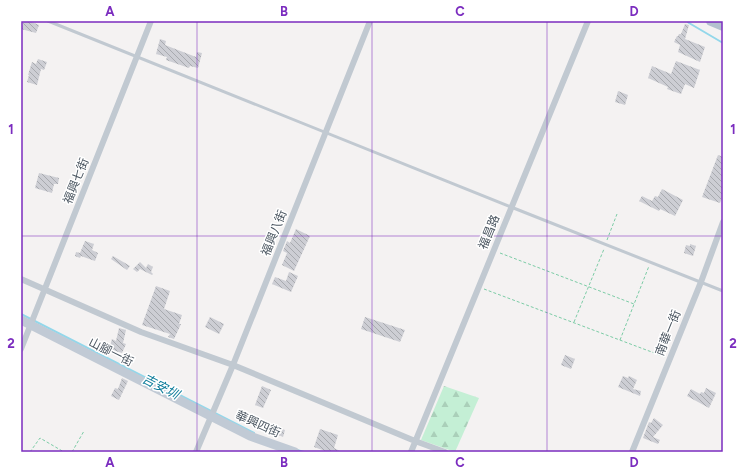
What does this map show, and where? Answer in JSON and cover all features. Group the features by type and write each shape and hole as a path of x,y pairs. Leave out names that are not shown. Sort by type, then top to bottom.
{"main road":[{"path":"711,21 723,26"}],"street":[{"name":"福興七街","path":"21,350 151,21"},
{"name":"福興八街","path":"196,452 233,365 370,21"},
{"name":"福昌路","path":"411,452 588,21"},
{"name":"南華一街","path":"632,452 701,282 723,222"},
{"path":"21,279 141,332 233,365 415,441 445,452"},
{"name":"山腳一街","path":"21,320 33,322 213,413"},
{"name":"華興四街","path":"213,413 250,436 295,452"}],"lane":[{"path":"48,21 511,208 723,291"}],"path":[{"path":"574,323 617,214"},
{"path":"494,250 634,304"},
{"path":"620,340 650,262"},
{"path":"479,287 669,359"},
{"path":"72,452 78,444 84,431"},
{"path":"30,452 40,438 64,452"}],"green space":[{"path":"444,386 479,398 455,452 421,440"}],"building":[{"path":"24,21 29,21 39,25 36,33 21,29"},
{"path":"685,24 689,25 685,39 705,47 700,62 678,52 680,45 674,42 677,36 681,34"},
{"path":"160,39 166,41 165,45 196,57 197,52 202,53 198,68 190,66 189,68 166,60 167,57 156,54"},
{"path":"38,59 47,62 44,70 41,69 37,85 27,82 32,62 36,64"},
{"path":"676,61 700,70 694,88 685,84 681,94 667,89 668,87 648,78 652,66 671,74"},
{"path":"618,91 628,95 625,105 615,102"},
{"path":"718,155 723,157 723,196 720,203 702,197"},
{"path":"39,173 59,178 58,184 54,184 52,193 35,188"},
{"path":"662,189 683,200 675,216 660,209 659,211 639,201 642,196 652,201 655,196 658,197"},
{"path":"296,229 310,236 294,271 282,265 287,253 283,251 287,241 290,243"},
{"path":"85,241 94,244 92,250 98,253 95,261 81,256 80,258 75,256 76,252 80,253"},
{"path":"690,244 696,246 693,256 684,253 686,245 690,246"},
{"path":"113,256 130,266 127,270 111,259"},
{"path":"140,262 146,268 148,264 153,267 151,272 153,274 152,275 140,269 137,272 133,269"},
{"path":"289,272 298,276 291,292 272,284 275,277 286,281"},
{"path":"156,286 170,291 164,309 182,315 179,324 181,324 174,339 168,337 170,334 142,325"},
{"path":"210,317 224,324 219,334 205,327"},
{"path":"365,317 405,330 400,342 361,329"},
{"path":"119,328 126,330 123,343 126,344 122,353 109,349 112,339 116,341"},
{"path":"565,355 575,359 571,369 561,365"},
{"path":"623,376 628,378 629,376 637,380 633,389 641,391 640,396 618,387"},
{"path":"122,378 128,381 119,400 111,396 115,388 118,389"},
{"path":"262,386 271,390 263,408 255,405"},
{"path":"706,388 716,393 709,408 687,396 691,389 700,394 701,392 704,393"},
{"path":"654,418 663,425 653,437 660,440 658,444 643,438 649,422 651,423"},
{"path":"264,422 285,430 283,437 261,427"},
{"path":"320,429 338,435 334,448 342,452 328,452 314,447"}],"waterway":[{"name":"吉安圳","path":"687,21 723,43"},
{"name":"吉安圳","path":"21,314 254,433"},
{"name":"吉安圳","path":"297,450 304,452"}]}
